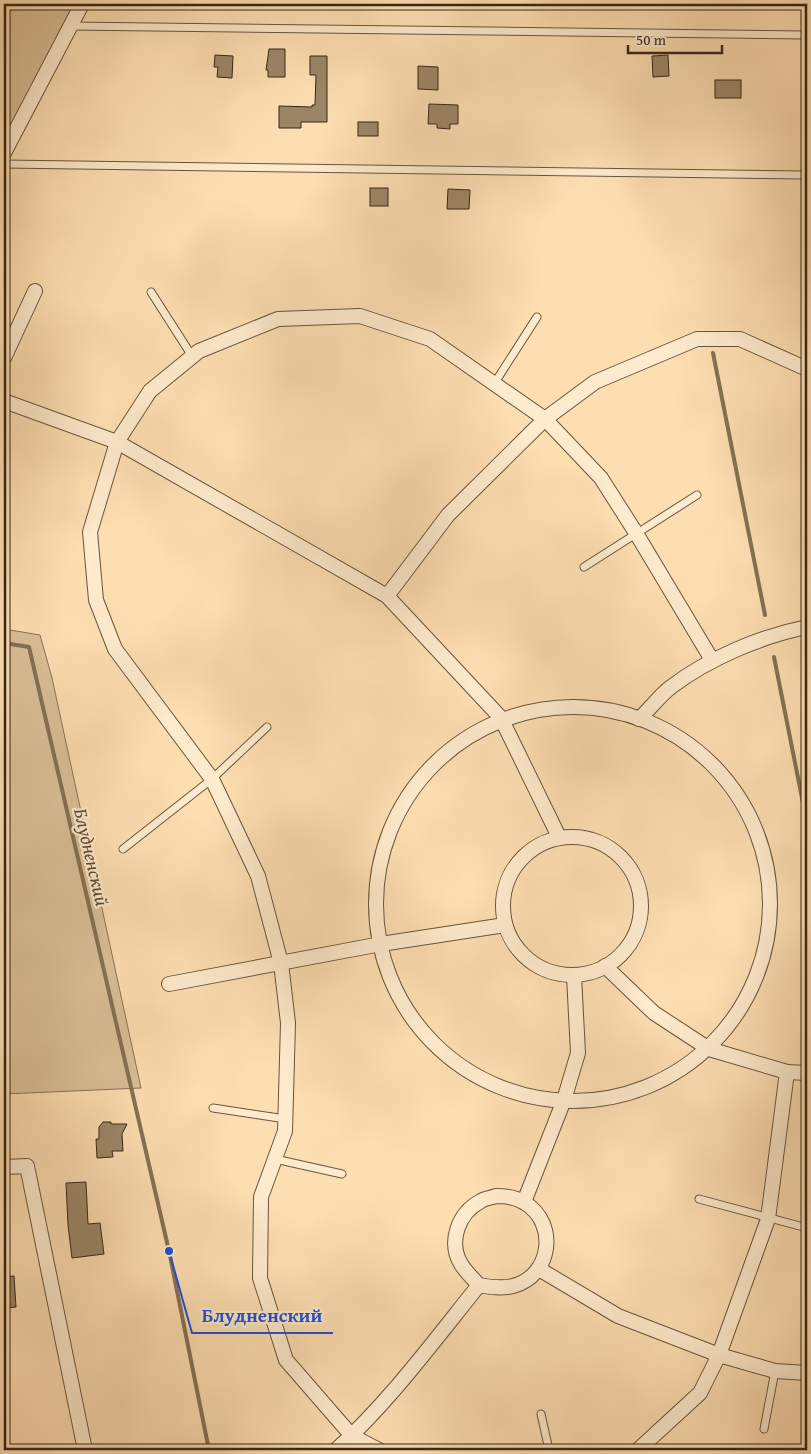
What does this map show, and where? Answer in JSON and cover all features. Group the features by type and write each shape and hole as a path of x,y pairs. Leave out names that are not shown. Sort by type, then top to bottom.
{"street":[{"path":"4,153 82,4"},
{"path":"4,358 35,291"},
{"path":"379,1450 352,1436 286,1360 260,1278 261,1197 286,1131 288,1023 281,963 258,876 212,778 115,649 96,600 90,532 117,442 150,391 192,356 199,351 278,319 360,316 430,339 545,419 601,478 712,660"},
{"path":"387,596 448,515 545,419 595,382 697,339 740,339 807,370"},
{"path":"4,401 117,442 387,596 501,718 558,837"},
{"path":"639,719 670,687 712,660 786,631 807,627"},
{"path":"560,706 621,711 676,735 723,774 755,825 770,884 767,944 746,1001 709,1049 656,1084 595,1101 564,1100 532,1098 472,1075 423,1035 390,981 375,920 380,856 404,798 446,750 501,718 560,706"},
{"path":"558,837 582,837 604,843 622,857 635,876 642,898 641,921 632,942 617,960 597,971 574,976 552,972 531,962 515,946 505,925 503,902 508,880 512,873 520,860 537,846 558,837"},
{"path":"169,984 381,944 505,925"},
{"path":"605,966 654,1013 709,1049 787,1072 807,1073"},
{"path":"524,1202 564,1100 578,1053 574,976"},
{"path":"638,1450 700,1393 719,1355 768,1219 787,1072"},
{"path":"4,1168 27,1166 86,1450"},
{"path":"496,1196 510,1196 524,1202 536,1212 544,1225 548,1240 546,1256 539,1270 527,1280 513,1286 498,1288 479,1285 461,1263 456,1249 456,1234 460,1220 469,1209 482,1200 496,1196"},
{"path":"539,1270 618,1316 719,1355 775,1371 807,1373"},
{"path":"336,1450 352,1436 416,1363 479,1285"}],"lane":[{"path":"70,26 807,35"},
{"path":"4,164 807,175"},
{"path":"151,292 192,356"},
{"path":"494,384 536,317"},
{"path":"584,567 697,495"},
{"path":"123,849 212,778 267,727"},
{"path":"213,1108 286,1119"},
{"path":"275,1159 342,1174"},
{"path":"699,1199 807,1228"},
{"path":"764,1429 775,1371"},
{"path":"541,1414 548,1450"}],"shaded area":[{"path":"4,4 74,4 4,138"},
{"path":"4,629 40,635 52,678 141,1088 4,1094"}],"building":[{"path":"269,49 285,49 285,77 268,77 268,70 266,70"},
{"path":"215,55 233,56 232,78 217,77 218,67 214,67"},
{"path":"668,55 669,76 653,77 652,56"},
{"path":"310,56 327,56 327,122 301,122 301,128 279,128 279,106 312,107 312,105 315,105 316,75 310,75"},
{"path":"418,66 438,67 438,90 418,89"},
{"path":"715,80 741,80 741,98 715,98"},
{"path":"429,104 458,105 458,124 450,124 450,129 437,128 437,124 428,124"},
{"path":"358,122 378,122 378,136 358,136"},
{"path":"370,188 388,188 388,206 370,206"},
{"path":"448,189 470,190 469,209 447,209"},
{"path":"103,1122 127,1124 122,1134 123,1151 112,1151 113,1157 97,1158 96,1139 99,1139 99,1127"},
{"path":"86,1182 88,1224 100,1223 104,1254 72,1258 66,1183"},
{"path":"14,1276 16,1307 4,1308 4,1277"}],"waterway":[{"path":"713,353 765,615"},
{"name":"Блудненский","path":"4,643 29,647 169,1251 209,1450"},
{"path":"774,657 807,823"}],"place":[{"name":"Блудненский","path":"169,1251"}]}
